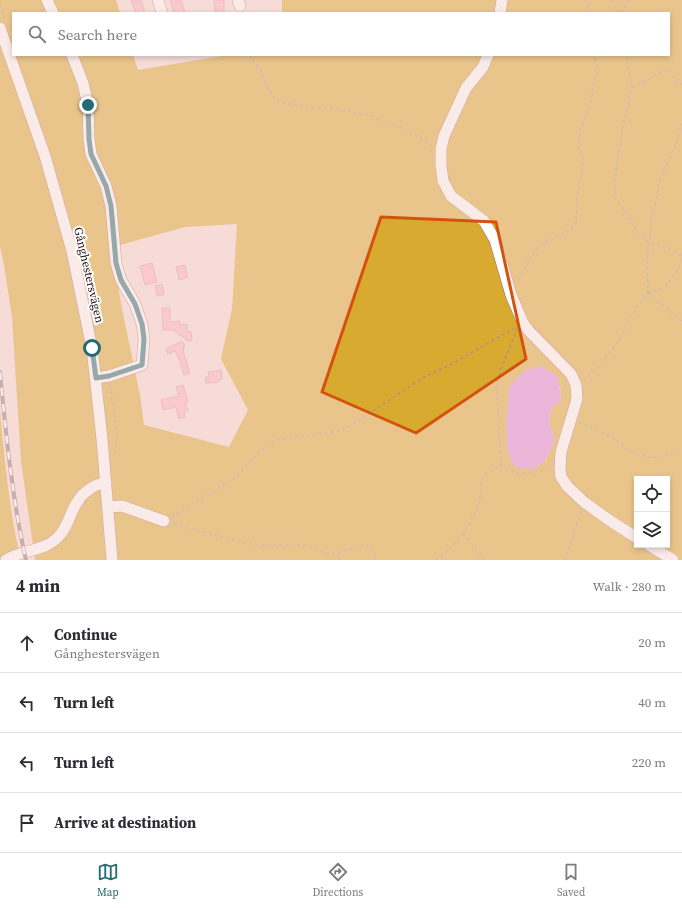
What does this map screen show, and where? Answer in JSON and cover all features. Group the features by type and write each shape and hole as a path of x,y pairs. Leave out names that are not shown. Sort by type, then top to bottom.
{"street":[{"path":"47,0 53,12"},
{"path":"158,0 162,12"},
{"path":"500,12 502,0"},
{"name":"Gånghestersvägen","path":"0,28 45,156 72,251 92,348 96,378 112,560"},
{"path":"72,56 83,83 88,105 91,154 106,186 111,206 116,263 121,280 135,304 142,324 144,339 142,365 109,376 96,378"},
{"path":"488,56 483,67 466,88 444,136 441,149 443,181 451,196 484,221 495,240 511,295 523,323 571,374 576,385 577,399 561,452 561,476 568,487 584,502 634,536"},
{"path":"6,560 12,556 39,549 53,541 64,530 77,502 92,486 106,483"},
{"path":"108,507 122,506 164,521"},
{"path":"654,548 673,560"}],"path":[{"path":"585,0 590,12"},
{"path":"612,0 619,12"},
{"path":"621,12 629,0"},
{"path":"250,56 260,69 269,90 279,103 348,111 372,116 388,124 403,128 441,149"},
{"path":"518,281 536,249 550,238 565,234 576,225 577,197 584,160 579,148 580,130 590,106 597,66 593,56"},
{"path":"576,385 583,381 600,365 620,338 630,316 648,293 666,287 678,269 681,255 667,247 649,243 637,233 630,219 616,199 615,178 622,131 632,87 626,56"},
{"path":"632,87 648,80 663,70 672,71 674,79 682,84"},
{"path":"682,123 676,142 659,182 652,216 647,264 648,293 682,321"},
{"path":"678,266 682,268"},
{"path":"164,521 235,478 262,450 277,440 340,431 360,420 421,380 452,364 510,329 517,327 498,380 497,393 500,466"},
{"path":"572,418 612,436 629,451 650,458 670,455 682,449"},
{"path":"500,466 518,474 560,469"},
{"path":"436,560 448,551 463,534 479,505 482,480 485,475 500,466"},
{"path":"565,560 584,502"},
{"path":"164,521 244,543 265,546 297,544 332,555 342,560"},
{"path":"463,534 486,560"},
{"path":"332,555 364,545 370,547 376,552 374,560"}],"highlighted area":[{"path":"381,217 496,222 526,359 416,433 322,392"}],"shaded area":[{"path":"0,0 116,0 120,12 12,12 12,56 133,56 138,70 222,56 670,56 670,12 282,12 282,0 682,0 682,560 35,560 21,461 12,317 0,246","holes":["237,224 232,309 221,359 248,410 229,447 144,425 140,395 122,309 112,250 116,246 185,227","541,366 559,385 561,401 552,407 549,423 555,441 545,461"]},
{"path":"541,366 557,376 560,388 561,401 552,407 549,423 555,441 545,460 541,464 531,469 524,469 515,467 510,458 507,446 506,430 509,387 525,370"},
{"path":"0,412 10,505 21,560 0,560"}],"building":[{"path":"131,0 141,0 145,12 136,12"},
{"path":"170,0 181,0 185,12 174,12"},
{"path":"214,0 224,0 224,12 215,12"},
{"path":"152,263 157,282 145,285 140,266"},
{"path":"185,265 188,277 179,280 176,267"},
{"path":"162,284 164,294 157,296 155,286"},
{"path":"162,308 170,308 170,322 180,321 180,325 187,324 187,332 191,331 192,340 188,341 173,330 163,330"},
{"path":"182,341 185,346 183,347 183,351 190,373 184,375 181,362 175,351 168,354 166,349"},
{"path":"221,370 222,379 218,380 219,382 206,383 205,377 209,377 208,372"},
{"path":"183,385 188,402 185,403 188,410 184,412 185,417 179,419 176,407 163,410 161,400 179,396 176,387"}],"railway":[{"path":"0,372 13,490 26,560"}],"route":[{"path":"88,105 91,154 106,186 111,206 116,263 121,280 135,304 142,324 144,339 142,365 109,376 96,378 92,348"}]}
